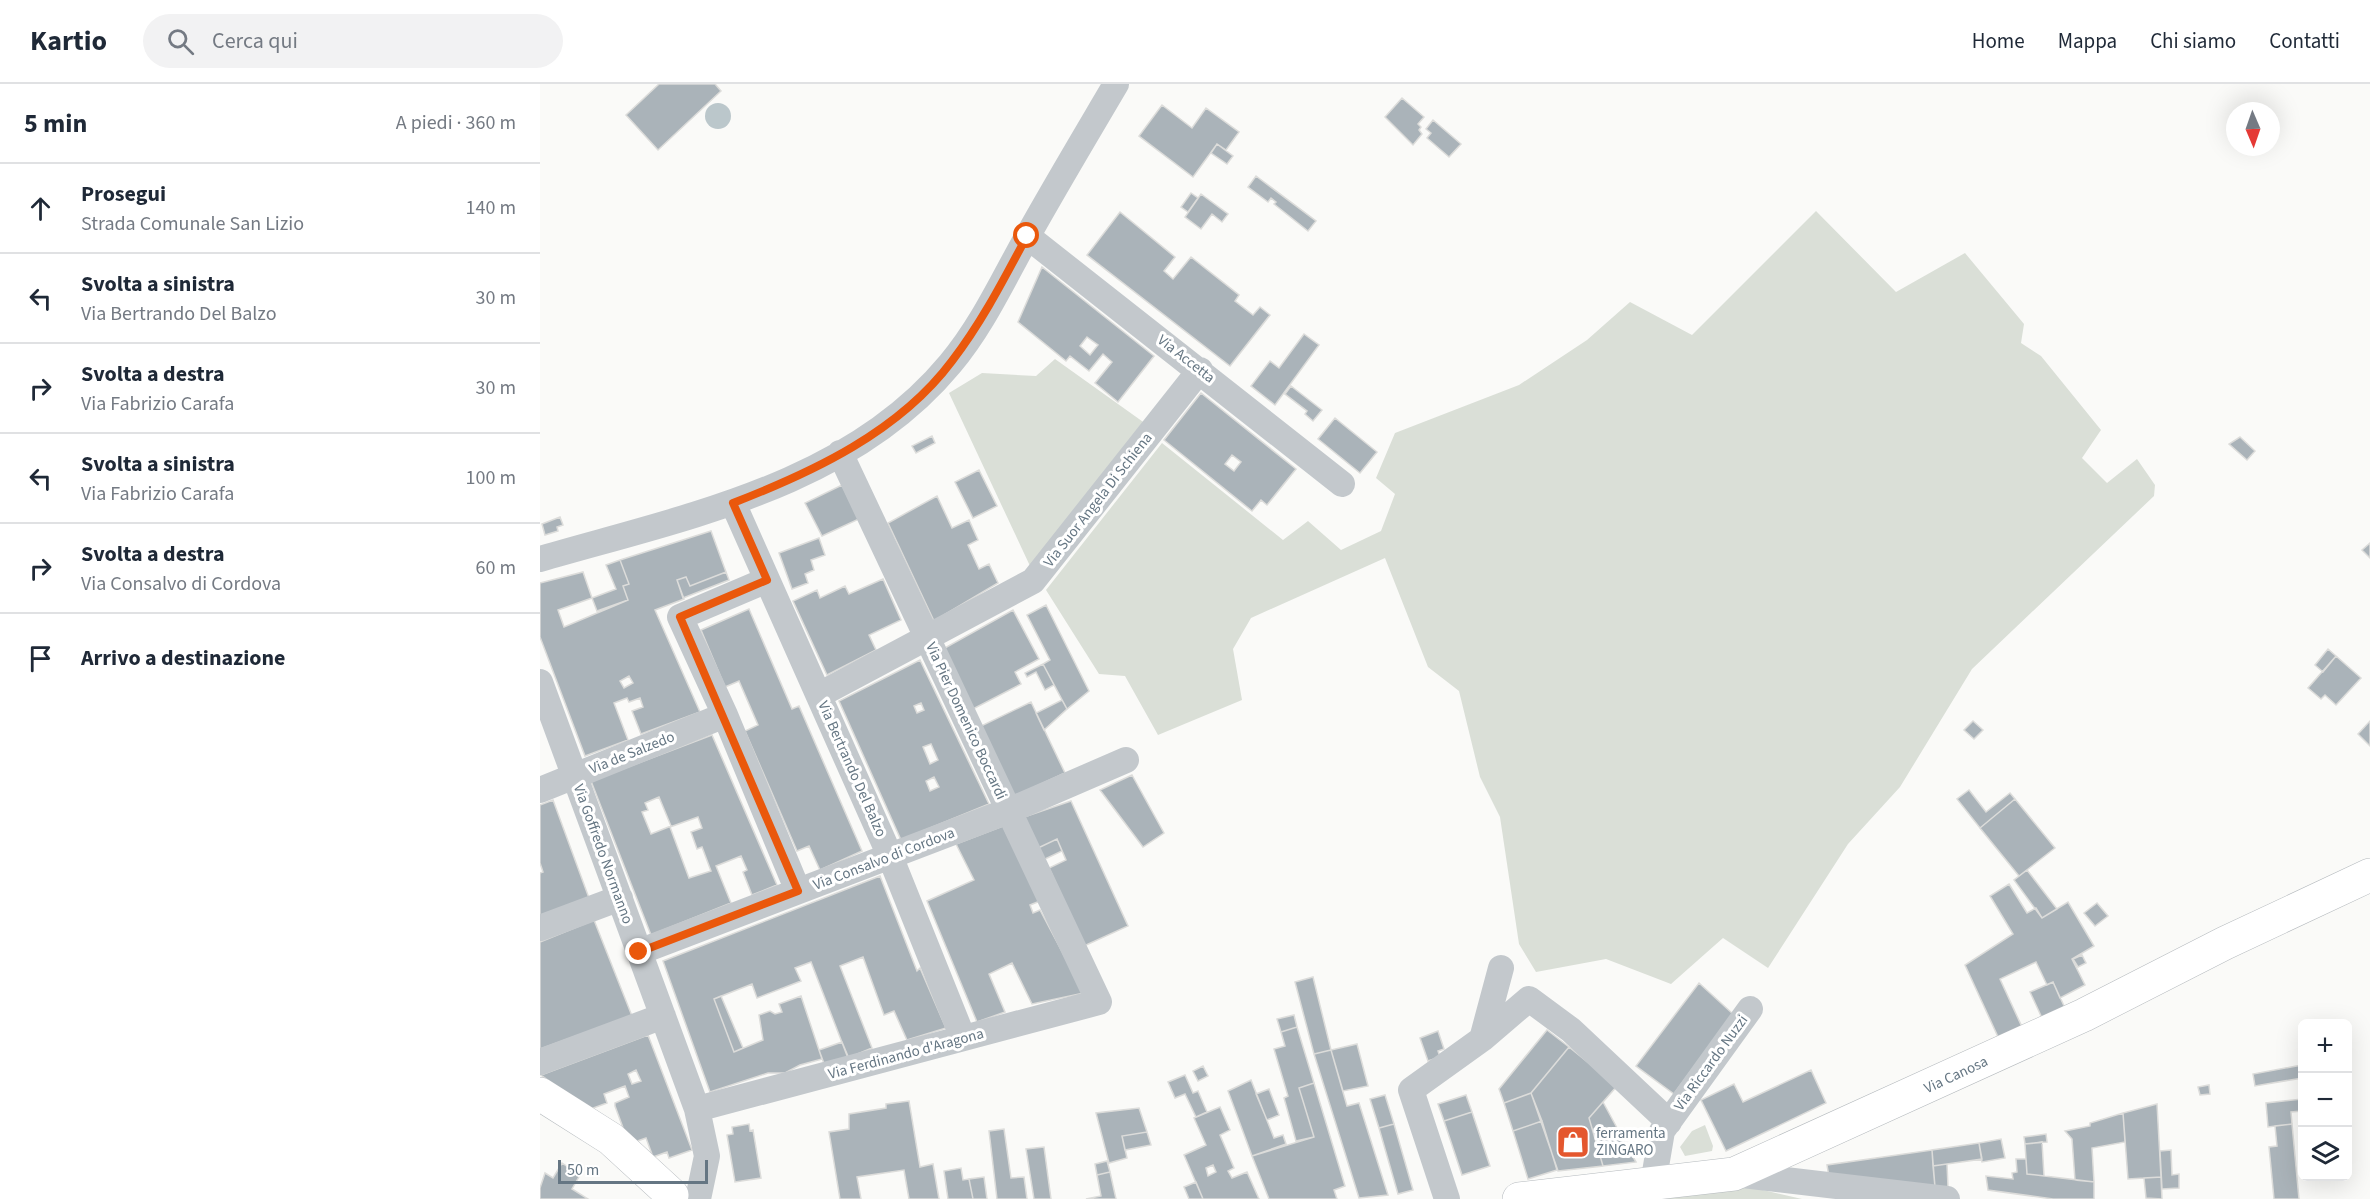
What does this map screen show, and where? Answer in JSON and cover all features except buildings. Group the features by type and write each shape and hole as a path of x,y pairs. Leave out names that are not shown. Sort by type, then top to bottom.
{"main road":[{"name":"Via Canosa","path":"1519,1199 1734,1174 2063,1024 2225,943 2370,875"},
{"path":"540,1094 611,1139 683,1198"},
{"path":"540,1119 607,1164 683,1198"}],"street":[{"path":"540,559 733,503 782,484 881,430 922,396 951,363 978,325 1116,84"},
{"name":"Via Accetta","path":"1027,236 1342,484"},
{"name":"Via Suor Angela Di Schiena","path":"819,695 1033,581 1200,370"},
{"name":"Via Pier Domenico Boccardi","path":"840,453 1092,989"},
{"name":"Via Bertrando Del Balzo","path":"733,503 890,856 963,1038"},
{"path":"767,580 680,617 798,891"},
{"name":"Via Goffredo Normanno","path":"540,682 697,1109 707,1156 683,1198"},
{"name":"Via de Salzedo","path":"540,790 724,715"},
{"name":"Via Consalvo di Cordova","path":"639,952 1008,811 1126,760"},
{"path":"540,928 620,898"},
{"path":"1482,1039 1501,968"},
{"name":"Via Ferdinando d'Aragona","path":"697,1109 1099,1002 1092,989"},
{"path":"1447,1199 1411,1090 1482,1039 1529,999 1571,1030 1669,1122"},
{"name":"Via Riccardo Nuzzi","path":"1653,1184 1662,1131 1750,1009"},
{"path":"540,1062 663,1016"},
{"path":"1734,1174 1947,1199"}],"shaded area":[{"path":"718,103 727,107 731,116 727,125 718,129 709,125 705,116 709,107"},
{"path":"1816,211 1896,292 1965,253 2024,324 2021,343 2041,356 2101,430 2082,458 2107,483 2137,459 2155,485 2154,496 1972,669 1900,787 1848,844 1768,968 1723,938 1671,984 1606,959 1536,972 1519,944 1500,817 1480,777 1459,691 1428,667 1385,558 1251,618 1233,649 1242,700 1158,735 1125,676 1099,674 1046,590 1162,443 1283,540 1308,521 1341,550 1381,531 1395,494 1376,478 1395,433 1519,385 1587,340 1630,302 1692,335"},
{"path":"1055,359 1146,424 1030,566 949,393 982,373 1036,376"},
{"path":"1705,1125 1713,1146 1712,1151 1685,1156 1680,1147 1692,1131"},
{"path":"1750,1187 1802,1199 1652,1199"}],"place":[{"name":"ferramenta ZINGARO","path":"1573,1142"}],"route":[{"path":"639,952 798,891 680,617 767,580 733,503 782,484 881,430 922,396 951,363 978,325 1027,236"}]}
